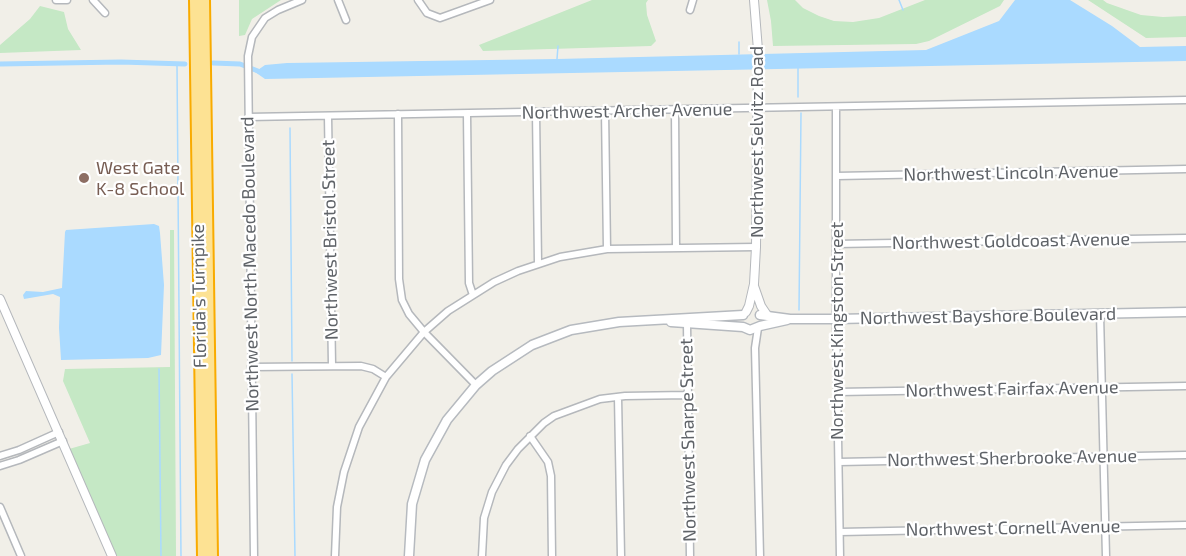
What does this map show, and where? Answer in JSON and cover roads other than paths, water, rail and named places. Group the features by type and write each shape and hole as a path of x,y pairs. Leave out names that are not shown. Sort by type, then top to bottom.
{"highway":[{"name":"Florida's Turnpike","path":"195,0 203,556"},
{"name":"Florida's Turnpike","path":"204,0 212,556"}],"main road":[{"path":"408,556 412,504 425,460 447,420 476,385 513,356 561,333 599,324 668,321 753,330 759,327 762,314 751,310 744,314 729,316 684,317 668,321"},
{"name":"Northwest Bayshore Boulevard","path":"762,314 790,319 836,320 1186,312"},
{"path":"744,314 741,322 744,328"},
{"name":"Northwest Bayshore Boulevard","path":"759,327 790,319"}],"street":[{"path":"56,0 67,0"},
{"path":"93,0 105,13"},
{"name":"Northwest North Macedo Boulevard","path":"254,556 248,56 252,37 265,18 302,0"},
{"path":"338,0 346,20"},
{"path":"418,0 427,14 440,18 490,0"},
{"path":"690,10 693,0"},
{"name":"Northwest Selvitz Road","path":"744,314 749,306 754,286 756,247 758,51 754,0"},
{"name":"Northwest Archer Avenue","path":"248,117 1186,100"},
{"name":"Northwest Kingston Street","path":"836,107 836,320 840,556"},
{"path":"675,110 676,247"},
{"path":"605,111 607,249"},
{"path":"536,112 538,263"},
{"path":"398,114 399,279 402,300 409,314 424,332 476,385"},
{"path":"467,114 469,283 473,295"},
{"name":"Northwest Bristol Street","path":"328,116 332,365"},
{"name":"Northwest Lincoln Avenue","path":"837,176 1186,169"},
{"name":"Northwest Goldcoast Avenue","path":"836,244 1186,238"},
{"path":"335,556 337,507 344,472 358,427 386,377 424,332 473,295 494,282 538,263 607,249 756,247"},
{"path":"729,316 742,307 754,286"},
{"name":"Northwest Selvitz Road","path":"754,286 762,314"},
{"path":"0,299 112,556"},
{"path":"1100,314 1106,556"},
{"name":"Northwest Sharpe Street","path":"687,324 690,556"},
{"path":"759,327 755,348 760,556"},
{"path":"744,328 755,348"},
{"path":"251,368 361,366 373,369 386,377"},
{"name":"Northwest Fairfax Avenue","path":"838,392 1186,386"},
{"path":"482,556 484,518 492,492 506,465 530,436 554,416 600,399 687,395"},
{"path":"618,397 621,556"},
{"path":"0,456 59,432"},
{"path":"530,436 548,462 551,476 552,556"},
{"path":"0,466 63,441"},
{"path":"28,446 32,455"},
{"name":"Northwest Sherbrooke Avenue","path":"838,462 1186,455"},
{"path":"0,507 21,556"},
{"name":"Northwest Cornell Avenue","path":"840,531 1186,525"}],"water":[{"path":"1015,0 1070,0 1112,26 1140,47 1186,46 1186,61 265,79 255,72 265,65 287,63 926,50 999,21"},
{"path":"154,224 159,226 164,285 161,355 148,358 61,360 60,297 53,294 24,299 23,295 26,291 43,292 62,288 66,230"}],"waterway":[{"path":"899,0 903,10"},
{"path":"739,42 739,54"},
{"path":"557,59 558,46"},
{"path":"0,64 121,62 185,64"},
{"path":"213,63 240,64 263,73"},
{"path":"177,65 181,556"},
{"path":"798,68 798,97"},
{"path":"799,310 801,113"},
{"path":"290,128 292,361"},
{"path":"159,369 161,556"},
{"path":"292,374 295,556"}],"place":[{"name":"West Gate K-8 School","path":"84,178"}]}
